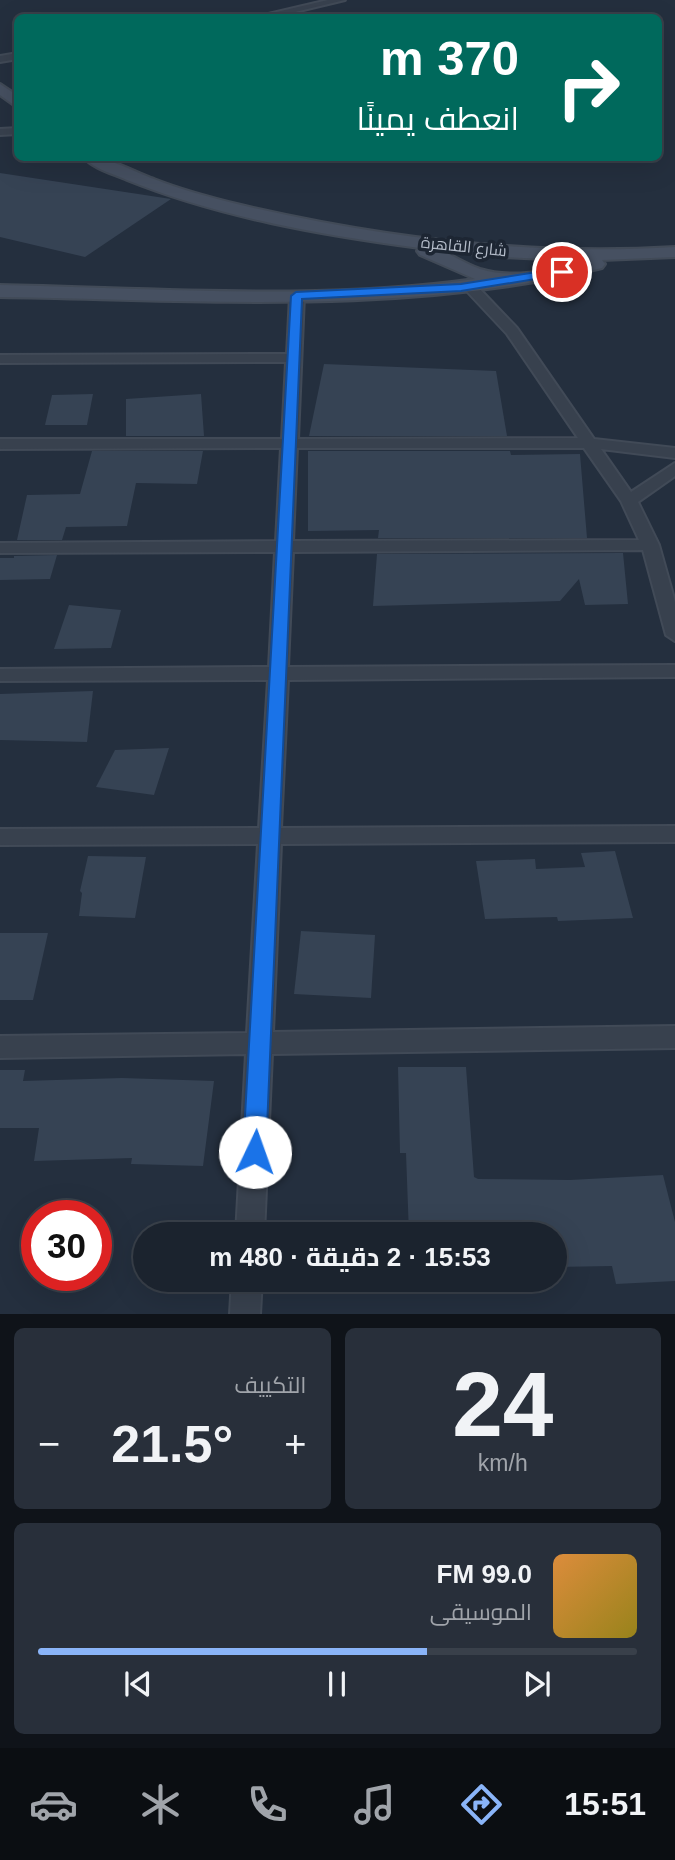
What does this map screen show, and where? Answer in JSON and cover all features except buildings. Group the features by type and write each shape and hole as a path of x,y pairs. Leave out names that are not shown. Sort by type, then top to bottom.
{"main road":[{"name":"شارع القاهرة","path":"99,161 150,184 212,204 359,233 428,251 480,275 507,280 530,279 653,254"},
{"name":"شارع القاهرة","path":"359,233 522,252 675,252"},
{"path":"379,292 424,282 498,250"},
{"path":"522,252 538,260 542,267 540,273 530,279"},
{"path":"0,291 296,296 469,286 507,280"}],"street":[{"path":"273,14 341,0"},
{"path":"469,286 512,331 629,501 650,545 675,635"},
{"path":"251,1222 296,296"},
{"path":"0,359 294,358"},
{"path":"0,444 591,443 675,453"},
{"path":"655,450 675,444"},
{"path":"629,501 675,468"},
{"path":"0,548 650,545"},
{"path":"0,676 675,671"},
{"path":"0,837 675,834"},
{"path":"0,1047 675,1037"},
{"path":"246,1314 247,1292"}],"route":[{"path":"255,1152 296,296 461,288 562,272"}]}
